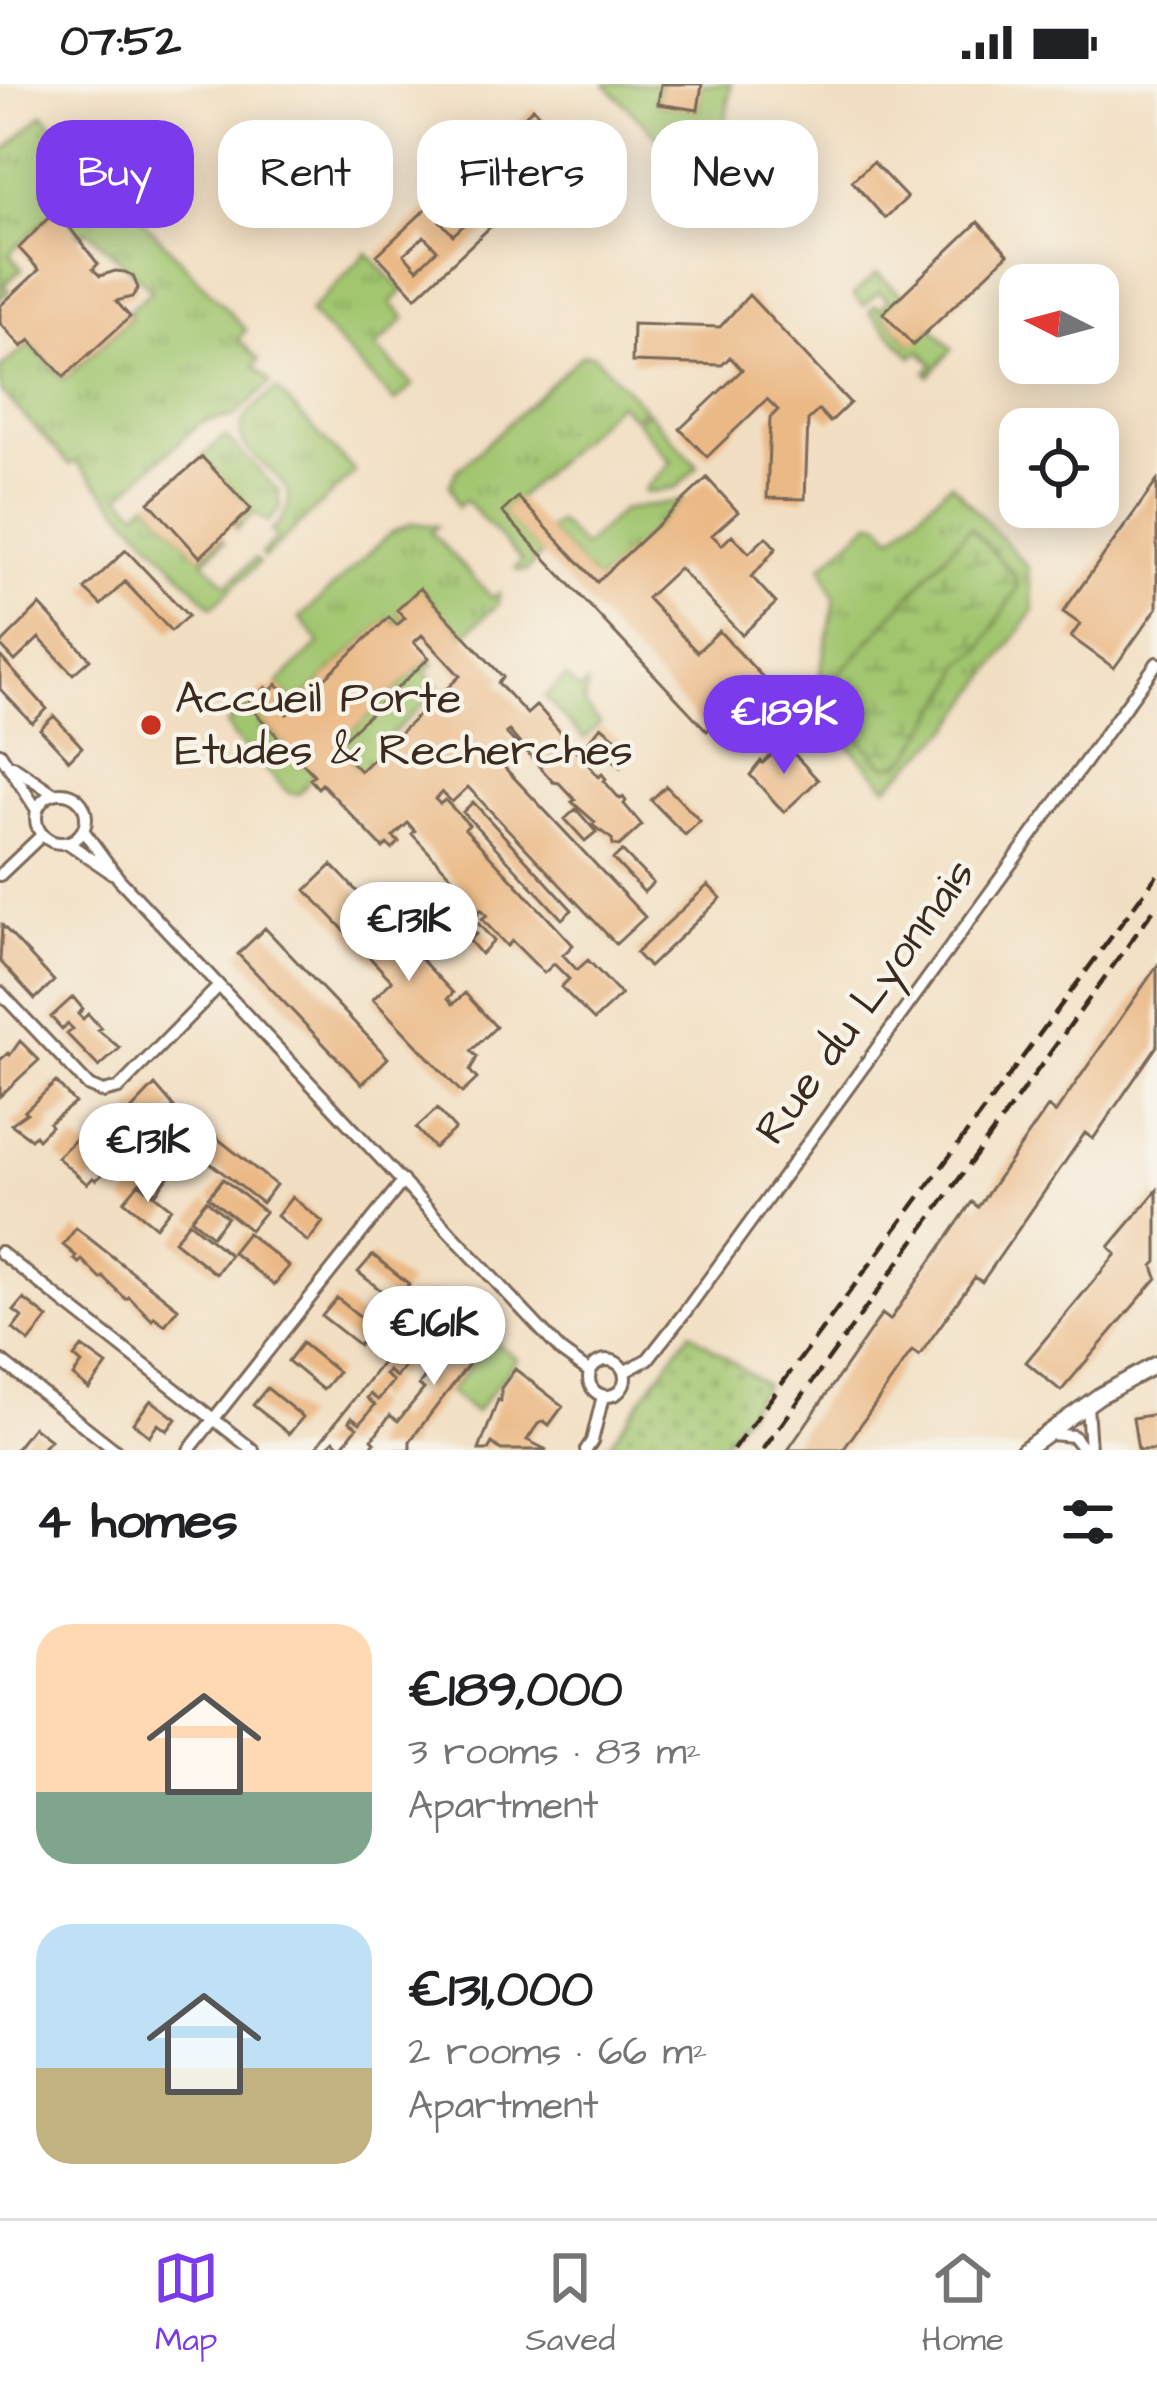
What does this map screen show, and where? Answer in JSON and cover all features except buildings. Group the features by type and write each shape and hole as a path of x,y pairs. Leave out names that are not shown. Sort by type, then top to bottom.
{"street":[{"name":"Rue du Lyonnais","path":"624,1372 648,1359 685,1312 1157,663"},
{"path":"0,753 37,810 36,824 42,835 54,843 68,843 119,879"},
{"path":"10,764 54,794 79,800 86,814 83,830 68,843"},
{"path":"37,810 54,794"},
{"path":"83,830 119,879 219,986 562,1352 590,1372"},
{"path":"0,875 42,835"},
{"path":"0,992 89,1086 104,1092 119,1088 219,986"},
{"path":"189,1450 403,1181"},
{"path":"0,1252 253,1450"},
{"path":"0,1360 115,1450"},
{"path":"607,1360 624,1372 620,1390 603,1396 591,1387 590,1372 607,1360"},
{"path":"1024,1450 1157,1364"},
{"path":"586,1450 603,1396"},
{"path":"1087,1406 1087,1450"},
{"path":"1050,1433 1072,1436 1087,1450"}],"green space":[{"path":"605,84 661,84 658,104 698,110 702,84 731,84 726,120 651,120 651,131"},
{"path":"36,121 36,228 9,254 22,269 4,285 9,291 0,299 0,155"},
{"path":"74,228 150,228 246,330 238,339 259,360 254,366 271,383 234,416 201,422 121,495 137,512 148,502 201,558 222,539 204,561 227,585 255,559 259,563 212,607 75,461 70,465 0,390 0,368 30,344 64,380 131,318 127,312 152,290 87,230 80,235"},
{"path":"367,253 403,291 391,303 405,318 376,347 413,385 395,402 309,312"},
{"path":"877,273 902,295 883,314 912,344 932,327 952,349 929,376 926,372 933,364 920,351 912,357 869,312 888,300 879,291 864,306 853,295"},
{"path":"582,355 594,355 645,408 634,418 618,403 503,512 542,554 526,571 520,571 515,568 522,561 465,500 458,507 450,485 456,472"},
{"path":"276,389 355,472 264,558 261,554 277,538 271,531 286,513 289,497 283,484 249,451 242,439 242,425"},
{"path":"647,411 698,466 677,487 647,493 644,490 671,463 637,421"},
{"path":"225,436 278,490 280,508 268,522 254,513 237,529 234,525 251,509 202,457"},
{"path":"951,483 1027,566 1034,610 952,727 887,787 818,713 815,698 835,600 822,566 871,522 879,522 893,537"},
{"path":"684,500 597,582 548,530 558,521 583,547 623,510"},
{"path":"413,523 437,526 431,532 492,598 499,593 498,604 464,635 420,589 398,610 405,618 397,625 389,617 287,713 280,706 289,697 277,684 320,643 300,618 392,532"},
{"path":"970,527 1015,576 1017,588 980,651 961,664 957,680 911,754 899,764 885,765 842,713 837,701 839,675"},
{"path":"429,658 433,664 425,672 440,689 378,747 381,751 360,771 336,746"},
{"path":"566,677 579,691 587,684 585,706 600,723 584,739 545,697"},
{"path":"247,704 314,775 299,794 289,793 234,737 227,724"},
{"path":"690,1332 765,1385 718,1450 605,1450"},
{"path":"491,1339 517,1359 475,1413 449,1393"}],"railway":[{"path":"733,1450 1157,875"},
{"path":"763,1450 1157,905"}],"place":[{"name":"Accueil Porte Etudes & Recherches","path":"151,725"}]}
